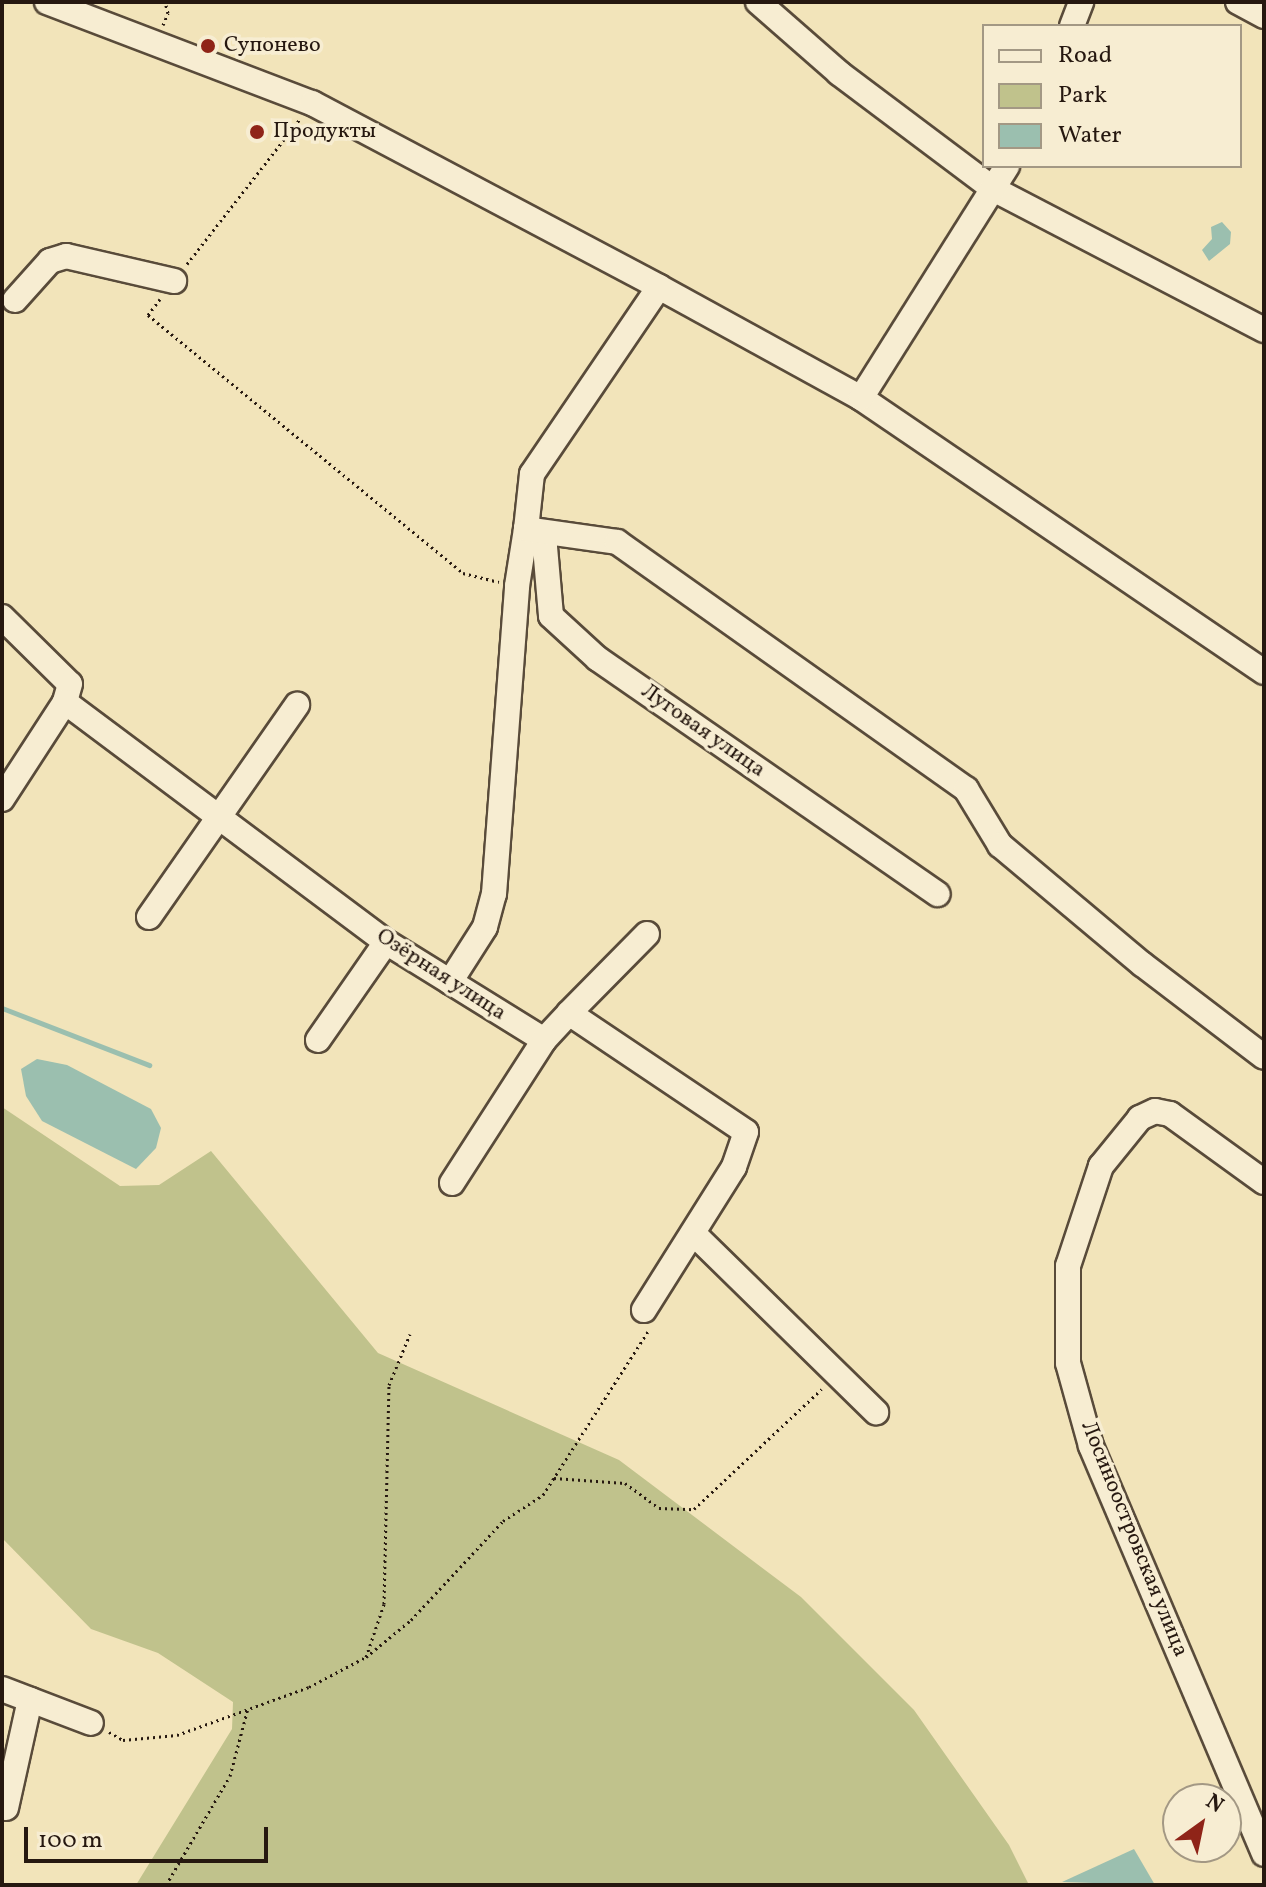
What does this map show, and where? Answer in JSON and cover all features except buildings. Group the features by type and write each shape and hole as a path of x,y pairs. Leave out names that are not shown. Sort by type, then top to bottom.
{"street":[{"path":"47,2 312,103 861,398 1264,672"},
{"path":"758,2 839,73 995,190 1264,330"},
{"path":"1238,2 1264,16"},
{"path":"861,398 995,190 1006,168"},
{"path":"15,300 50,261 66,256 174,281"},
{"path":"450,982 485,927 494,894 517,586 532,474 659,287"},
{"path":"526,529 617,542 966,789 1000,845 1142,964 1264,1057"},
{"name":"Луговая улица","path":"526,529 545,547 551,616 598,659 938,894"},
{"path":"2,617 70,684 65,702 2,799"},
{"name":"Озёрная улица","path":"65,702 386,942 544,1040"},
{"path":"149,917 297,705"},
{"path":"452,1183 544,1040 647,934"},
{"path":"318,1040 386,942"},
{"path":"569,1013 746,1132 734,1167 650,1314"},
{"name":"Лосиноостровская улица","path":"1264,1182 1170,1114 1155,1111 1140,1118 1101,1166 1068,1266 1068,1363 1091,1446 1264,1851"},
{"path":"694,1234 876,1412"},
{"path":"2,1689 91,1723"},
{"path":"6,1808 30,1700"}],"path":[{"path":"155,43 168,13 165,2"},
{"path":"312,103 148,315 463,573 517,586"},
{"path":"91,1723 123,1740 177,1735 309,1687 366,1657 411,1620 454,1570 503,1521 543,1495 650,1314"},
{"path":"366,1657 384,1604 389,1385 410,1334"},
{"path":"554,1478 625,1483 659,1508 694,1509 837,1374"},
{"path":"166,1885 230,1776 248,1708"}],"green space":[{"path":"2,1107 120,1186 159,1185 211,1151 378,1353 619,1460 801,1597 914,1710 1009,1845 1029,1885 136,1885 232,1729 233,1702 158,1653 91,1629 2,1538"}],"water":[{"path":"1222,222 1231,232 1230,244 1209,261 1202,250 1212,239 1211,227"},
{"path":"37,1059 67,1065 151,1109 161,1128 156,1148 136,1169 42,1121 26,1096 21,1069"},
{"path":"1134,1849 1155,1885 1062,1882"}],"waterway":[{"path":"2,1008 149,1065"}],"place":[{"name":"Супонево","path":"208,46"},
{"name":"Продукты","path":"257,132"}]}
